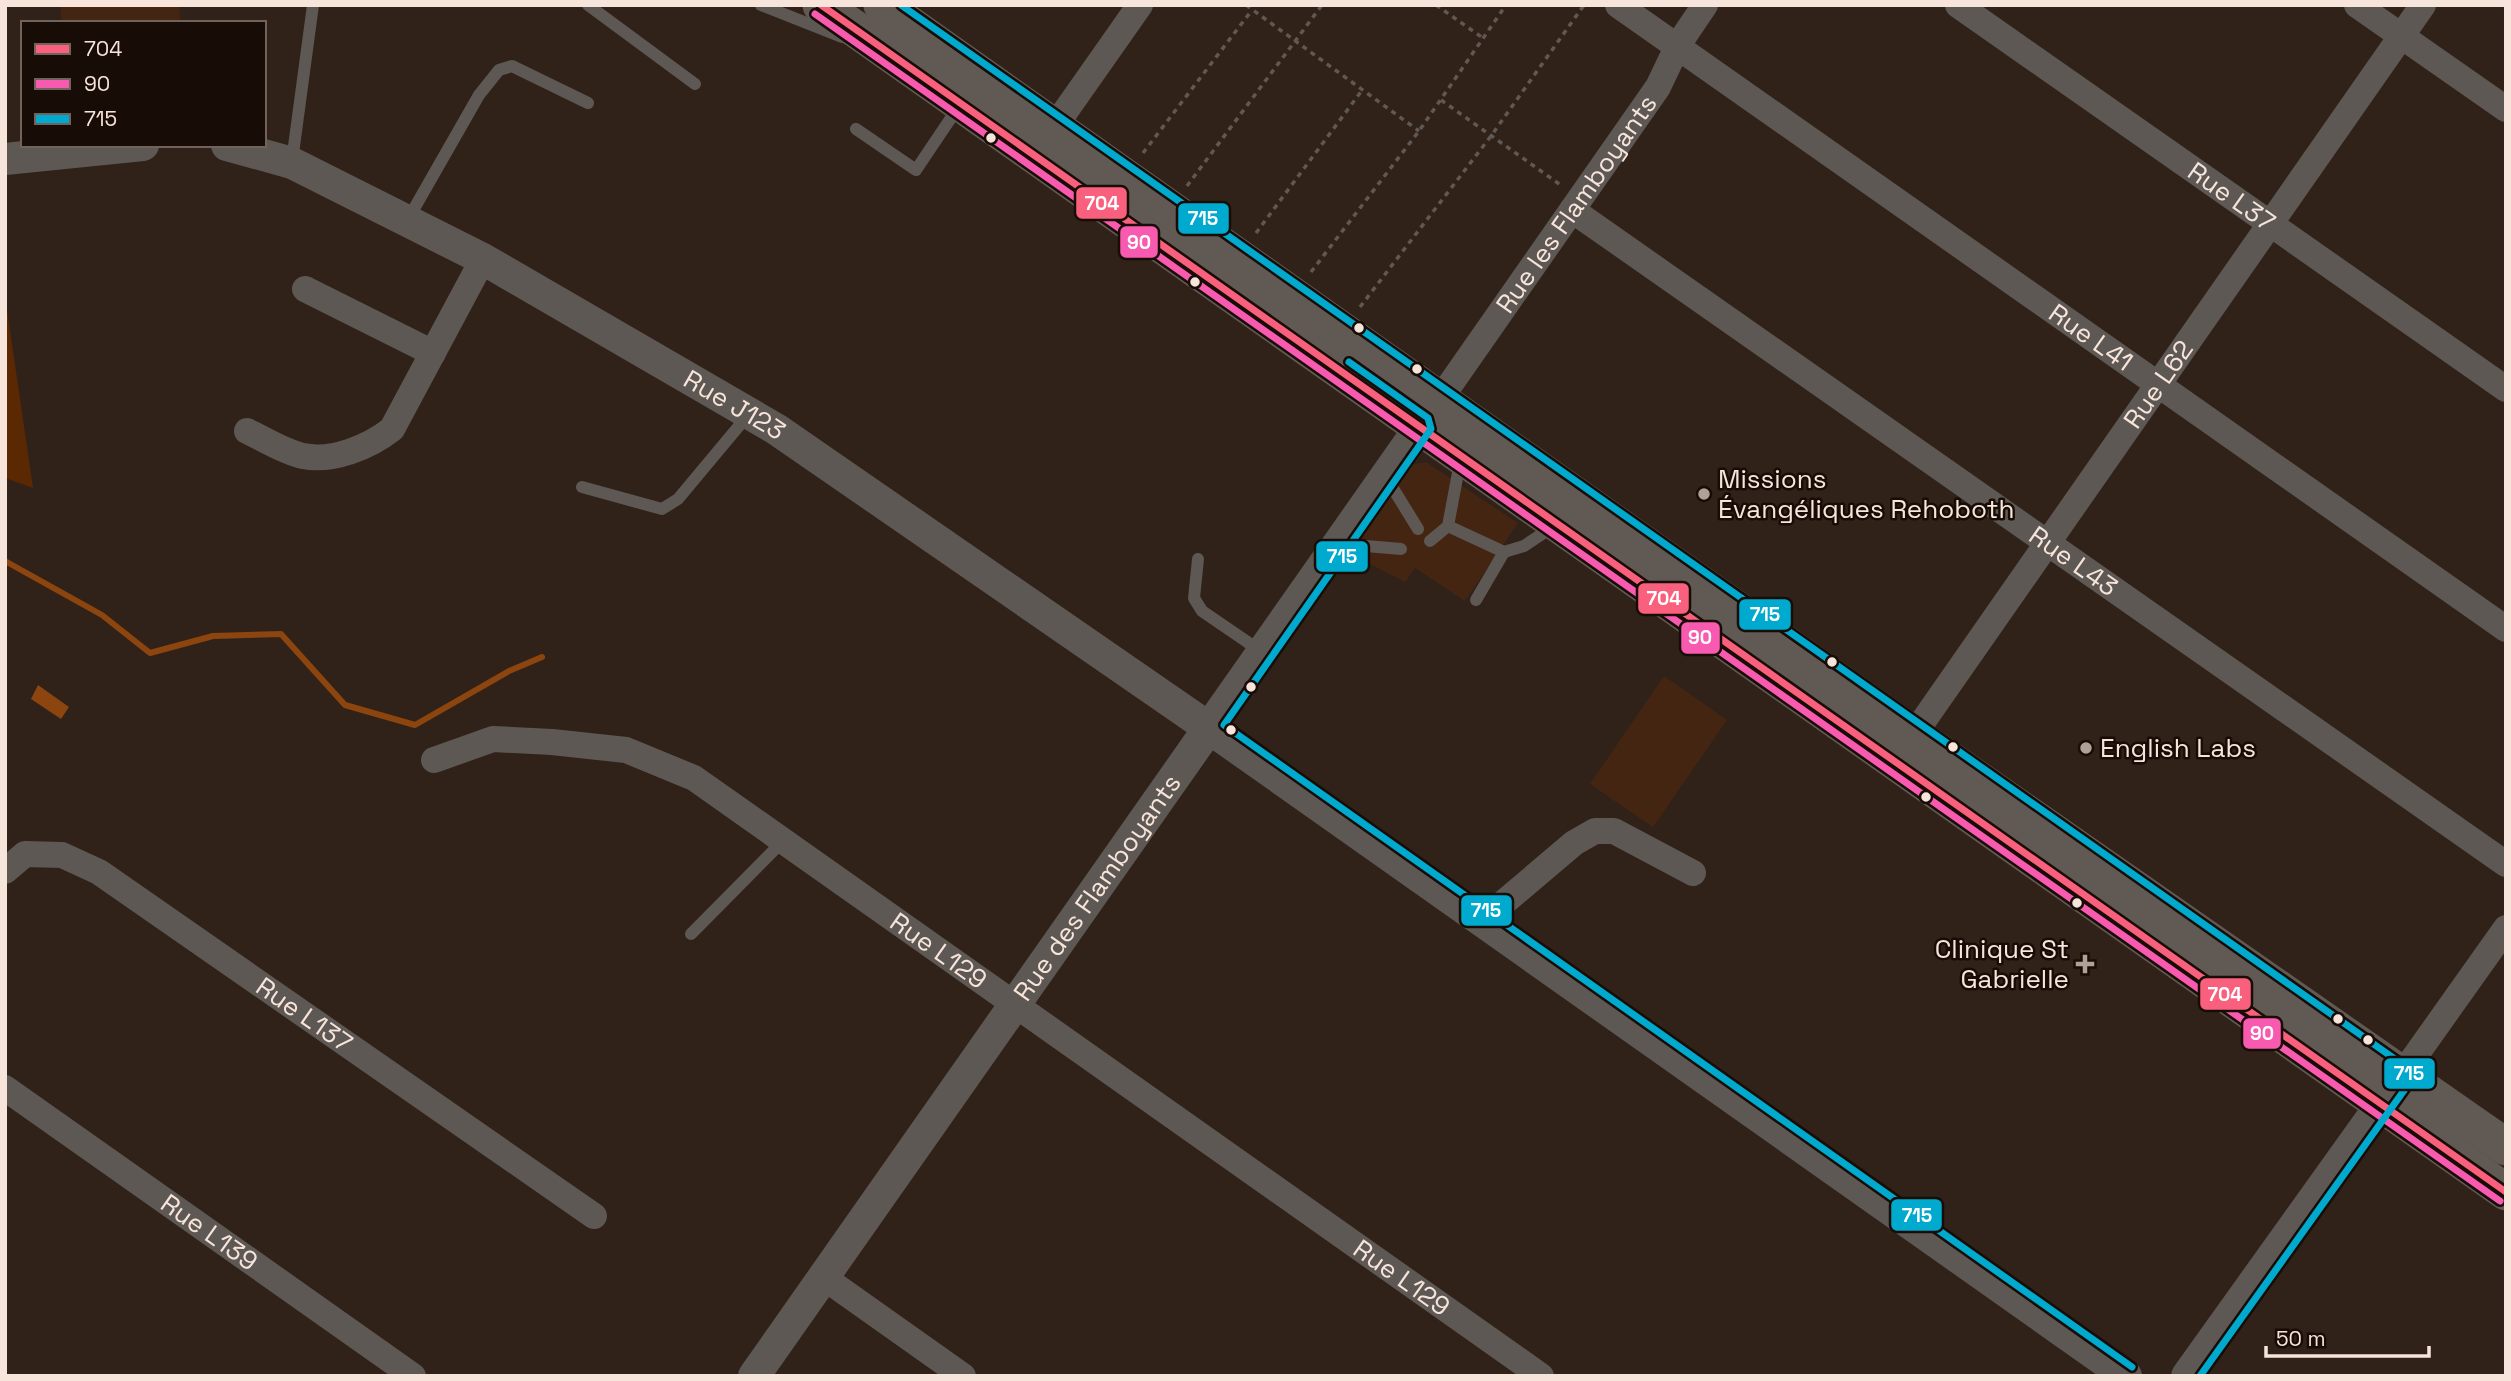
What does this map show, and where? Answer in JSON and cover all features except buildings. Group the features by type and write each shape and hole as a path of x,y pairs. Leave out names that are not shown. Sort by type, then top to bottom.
{"main road":[{"path":"821,5 906,31 1055,126 1343,329 1431,413 1461,455 1558,523 1904,748 2506,1147"},
{"path":"882,5 906,31 961,103 1431,413 1904,748 2380,1105 2506,1192"}],"street":[{"path":"1055,126 1140,5"},
{"name":"Rue L41","path":"1618,5 2506,629"},
{"name":"Rue les Flamboyants","path":"1431,413 1658,87 1678,45 1706,5"},
{"name":"Rue L37","path":"1958,5 2506,389"},
{"path":"2357,5 2506,109"},
{"name":"Rue L62","path":"1904,748 2423,5"},
{"path":"5,159 124,147"},
{"name":"Rue J123","path":"234,147 292,163 483,259 749,414 1209,728 2126,1376"},
{"name":"Rue L43","path":"1576,205 2048,543 2506,864"},
{"path":"247,431 303,456 336,455 375,442 392,429 483,259"},
{"path":"305,289 433,353"},
{"name":"Rue des Flamboyants","path":"754,1376 1431,413"},
{"name":"Rue L129","path":"434,760 493,739 626,750 694,778 1541,1376"},
{"path":"1482,921 1574,843 1595,831 1614,831 1693,873"},
{"name":"Rue L137","path":"5,871 25,854 62,855 99,872 594,1216"},
{"path":"2186,1376 2506,928"},
{"name":"Rue L139","path":"5,1088 413,1376"},
{"path":"823,1277 963,1376"}],"lane":[{"path":"292,163 313,5"},
{"path":"588,5 695,84"},
{"path":"761,5 906,31"},
{"path":"407,221 468,112 499,69 512,66 588,103"},
{"path":"856,129 916,170 961,103"},
{"path":"582,487 662,509 678,499 749,414"},
{"path":"1430,541 1448,526 1461,455"},
{"path":"1385,477 1418,529"},
{"path":"1448,526 1504,552 1524,546 1558,523"},
{"path":"1339,543 1401,549"},
{"path":"1476,600 1504,552"},
{"path":"1198,559 1194,598 1202,611 1263,652"},
{"path":"691,934 783,841"}],"path":[{"path":"1246,5 1298,40 1419,131"},
{"path":"1170,207 1322,5"},
{"path":"1436,5 1484,38"},
{"path":"1294,295 1419,131 1506,5"},
{"path":"1343,329 1491,136 1584,5"},
{"path":"1125,175 1252,10"},
{"path":"1239,256 1363,89"},
{"path":"1441,100 1491,136 1576,205"}],"shaded area":[{"path":"60,5 179,5 181,21 62,21"},
{"path":"5,296 33,488 5,478"},
{"path":"1426,462 1518,523 1465,601 1415,568 1405,582 1348,553 1410,465"},
{"path":"1664,676 1727,720 1653,827 1590,784"},
{"path":"38,685 69,707 61,719 31,699"}],"waterway":[{"path":"5,561 102,615 150,653 213,636 281,634 345,705 415,725 509,671 542,657"}],"transit line":[{"name":"704","path":"821,5 2506,1192"},
{"name":"715","path":"901,5 2409,1069 2410,1082 2200,1376"},
{"name":"90","path":"815,14 2500,1201"},
{"name":"715","path":"1349,362 1428,418 1431,429 1224,725 2132,1367"}],"place":[{"name":"Missions Évangéliques Rehoboth","path":"1704,494"},
{"name":"English Labs","path":"2086,748"},
{"name":"Clinique St Gabrielle","path":"2085,964"}]}
